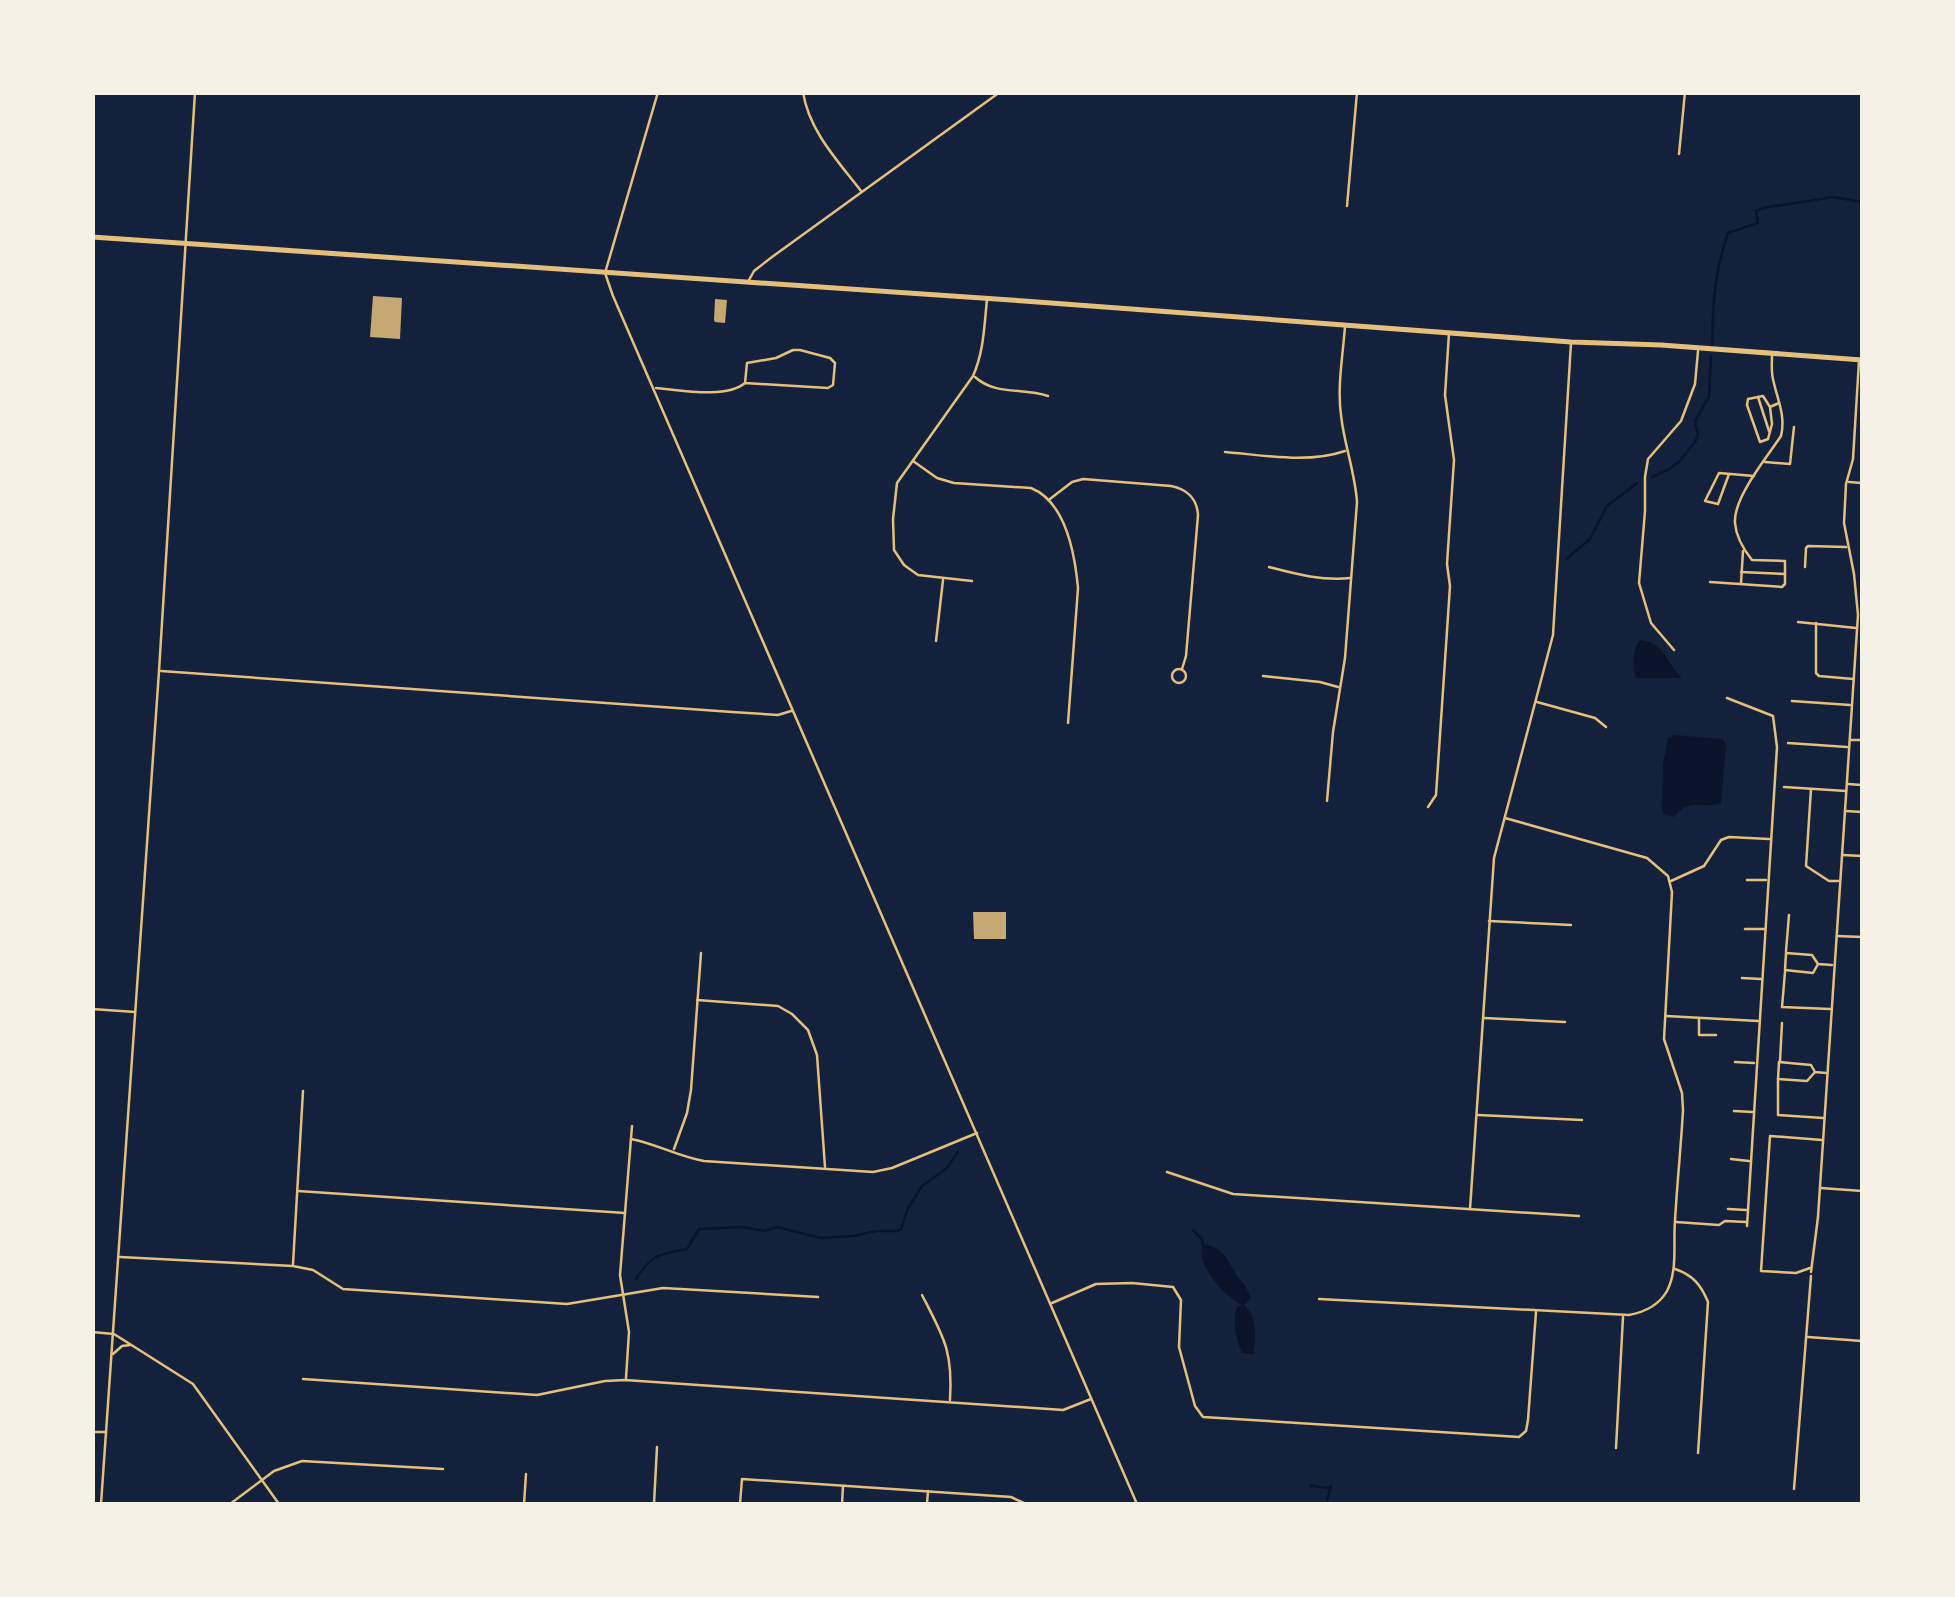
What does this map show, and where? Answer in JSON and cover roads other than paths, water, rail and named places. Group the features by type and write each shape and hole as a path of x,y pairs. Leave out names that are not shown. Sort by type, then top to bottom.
{"main road":[{"path":"92,237 1861,360"}],"street":[{"path":"101,1504 159,671 194,92"},
{"path":"658,92 605,273 612,296 1137,1504"},
{"path":"803,92 823,141 862,192"},
{"path":"747,283 763,264 1000,92"},
{"path":"1348,206 1357,92"},
{"path":"1680,154 1685,92"},
{"path":"972,581 918,575 904,565 894,550 893,519 898,483 974,376 982,352 987,299"},
{"path":"1327,801 1345,658 1357,502 1340,409 1345,324"},
{"path":"1428,807 1436,795 1450,586 1447,564 1454,460 1445,395 1449,332"},
{"path":"1470,1209 1494,858 1553,635 1571,342"},
{"path":"1674,650 1652,622 1639,583 1645,476 1648,458 1682,421 1695,384 1698,349"},
{"path":"654,388 725,392 745,383 828,388 833,385 835,363 830,358 792,350 776,358 747,363 745,383"},
{"path":"1710,582 1782,588 1786,574 1785,561 1752,560 1734,526 1737,505 1781,436 1784,421 1773,380 1772,353"},
{"path":"1794,1489 1818,1217 1854,679 1860,644 1860,597 1844,523 1846,482 1857,437 1861,360"},
{"path":"974,376 985,386 1048,396"},
{"path":"1758,397 1770,432"},
{"path":"1758,397 1767,399 1772,424 1768,439 1760,442 1747,405 1748,399 1758,397"},
{"path":"1770,408 1780,402"},
{"path":"1764,462 1790,464 1794,427"},
{"path":"1225,452 1308,458 1346,451"},
{"path":"914,461 937,478 954,483 1031,488 1049,500 1066,529 1078,588 1068,724"},
{"path":"1730,474 1718,504 1705,501 1717,475 1730,474 1754,476"},
{"path":"1049,500 1072,482 1083,479 1171,486 1191,496 1198,515 1182,670"},
{"path":"1846,482 1862,482"},
{"path":"1805,567 1808,546 1848,547"},
{"path":"1740,584 1743,547"},
{"path":"1269,567 1333,580 1352,578"},
{"path":"1742,572 1786,574"},
{"path":"936,641 943,578"},
{"path":"1798,622 1858,628"},
{"path":"1816,624 1816,673 1854,679"},
{"path":"159,671 778,715 793,710"},
{"path":"1263,676 1340,688"},
{"path":"1674,1222 1747,1224 1777,746 1773,716 1728,698"},
{"path":"1792,701 1852,705"},
{"path":"1535,702 1595,718 1606,727"},
{"path":"1850,740 1862,740"},
{"path":"1788,743 1849,747"},
{"path":"1846,784 1862,786"},
{"path":"1784,787 1846,791"},
{"path":"1810,789 1806,866 1829,881 1840,882"},
{"path":"1845,810 1862,812"},
{"path":"1319,1298 1624,1315 1656,1304 1668,1288 1674,1268 1683,1110 1682,1093 1664,1039 1672,892 1668,876 1646,858 1505,818"},
{"path":"1669,882 1704,866 1721,840 1771,839"},
{"path":"1842,855 1862,856"},
{"path":"1747,880 1768,880"},
{"path":"1790,916 1782,1006 1831,1009"},
{"path":"1488,921 1571,925"},
{"path":"1745,929 1766,929"},
{"path":"1836,936 1862,937"},
{"path":"672,1152 691,1090 701,953"},
{"path":"1786,953 1812,955 1818,964 1834,966"},
{"path":"1785,970 1813,973 1818,964"},
{"path":"1742,978 1762,979"},
{"path":"697,1000 778,1006 808,1030 816,1055 825,1168"},
{"path":"92,1008 136,1012"},
{"path":"1665,1016 1760,1021"},
{"path":"1483,1018 1565,1022"},
{"path":"1699,1018 1699,1034 1716,1036"},
{"path":"1782,1023 1778,1115 1824,1118"},
{"path":"1736,1062 1757,1064"},
{"path":"1780,1062 1811,1065 1815,1072"},
{"path":"1815,1072 1827,1073"},
{"path":"1778,1079 1807,1081 1815,1072"},
{"path":"293,1266 303,1091"},
{"path":"1734,1111 1754,1112"},
{"path":"1476,1115 1582,1120"},
{"path":"626,1380 629,1332 620,1275 632,1126"},
{"path":"631,1138 689,1159 873,1172 977,1134"},
{"path":"1811,1272 1762,1271 1770,1136 1823,1140"},
{"path":"1731,1159 1751,1161"},
{"path":"1168,1172 1233,1194 1578,1216"},
{"path":"1820,1188 1862,1191"},
{"path":"298,1191 625,1213"},
{"path":"1728,1209 1748,1210"},
{"path":"120,1256 293,1266 313,1270 343,1289 567,1304 663,1288 818,1297"},
{"path":"1674,1268 1701,1285 1708,1302 1698,1452"},
{"path":"1049,1304 1096,1284 1172,1287 1180,1300 1178,1347 1195,1406 1203,1417 1519,1437 1526,1432 1528,1420 1536,1311"},
{"path":"922,1296 949,1355 950,1402"},
{"path":"1616,1448 1624,1315"},
{"path":"92,1332 114,1334 193,1384 279,1504"},
{"path":"1807,1336 1862,1341"},
{"path":"113,1354 122,1346 132,1345"},
{"path":"302,1378 537,1395 604,1380 626,1380 1063,1410 1092,1398"},
{"path":"92,1432 106,1432"},
{"path":"654,1504 657,1447"},
{"path":"230,1504 262,1479 302,1461 443,1468"},
{"path":"524,1504 526,1474"},
{"path":"740,1504 742,1479 1011,1497 1026,1504"},
{"path":"842,1504 844,1486"},
{"path":"927,1504 928,1491"}],"water":[{"path":"1640,640 1660,649 1682,678 1636,678 1635,648"},
{"path":"1674,735 1723,739 1726,746 1721,803 1691,805 1674,817 1663,814 1663,764 1668,738"},
{"path":"1203,1244 1221,1252 1249,1292 1251,1298 1244,1305 1255,1328 1253,1354 1242,1353 1236,1336 1236,1312 1242,1305 1212,1278 1203,1261"}],"waterway":[{"path":"1712,345 1715,288 1728,233 1758,223 1756,211 1763,208 1833,197 1862,202"},
{"path":"1652,477 1680,461 1695,442 1695,421 1709,397 1711,356"},
{"path":"1566,559 1590,539 1607,506 1637,483"},
{"path":"636,1279 657,1256 687,1249 699,1229 743,1227 764,1231 777,1227 821,1238 897,1231 922,1186 947,1168 958,1152"},
{"path":"1193,1230 1203,1245"},
{"path":"1311,1486 1330,1488"},
{"path":"1326,1504 1331,1486"}]}
